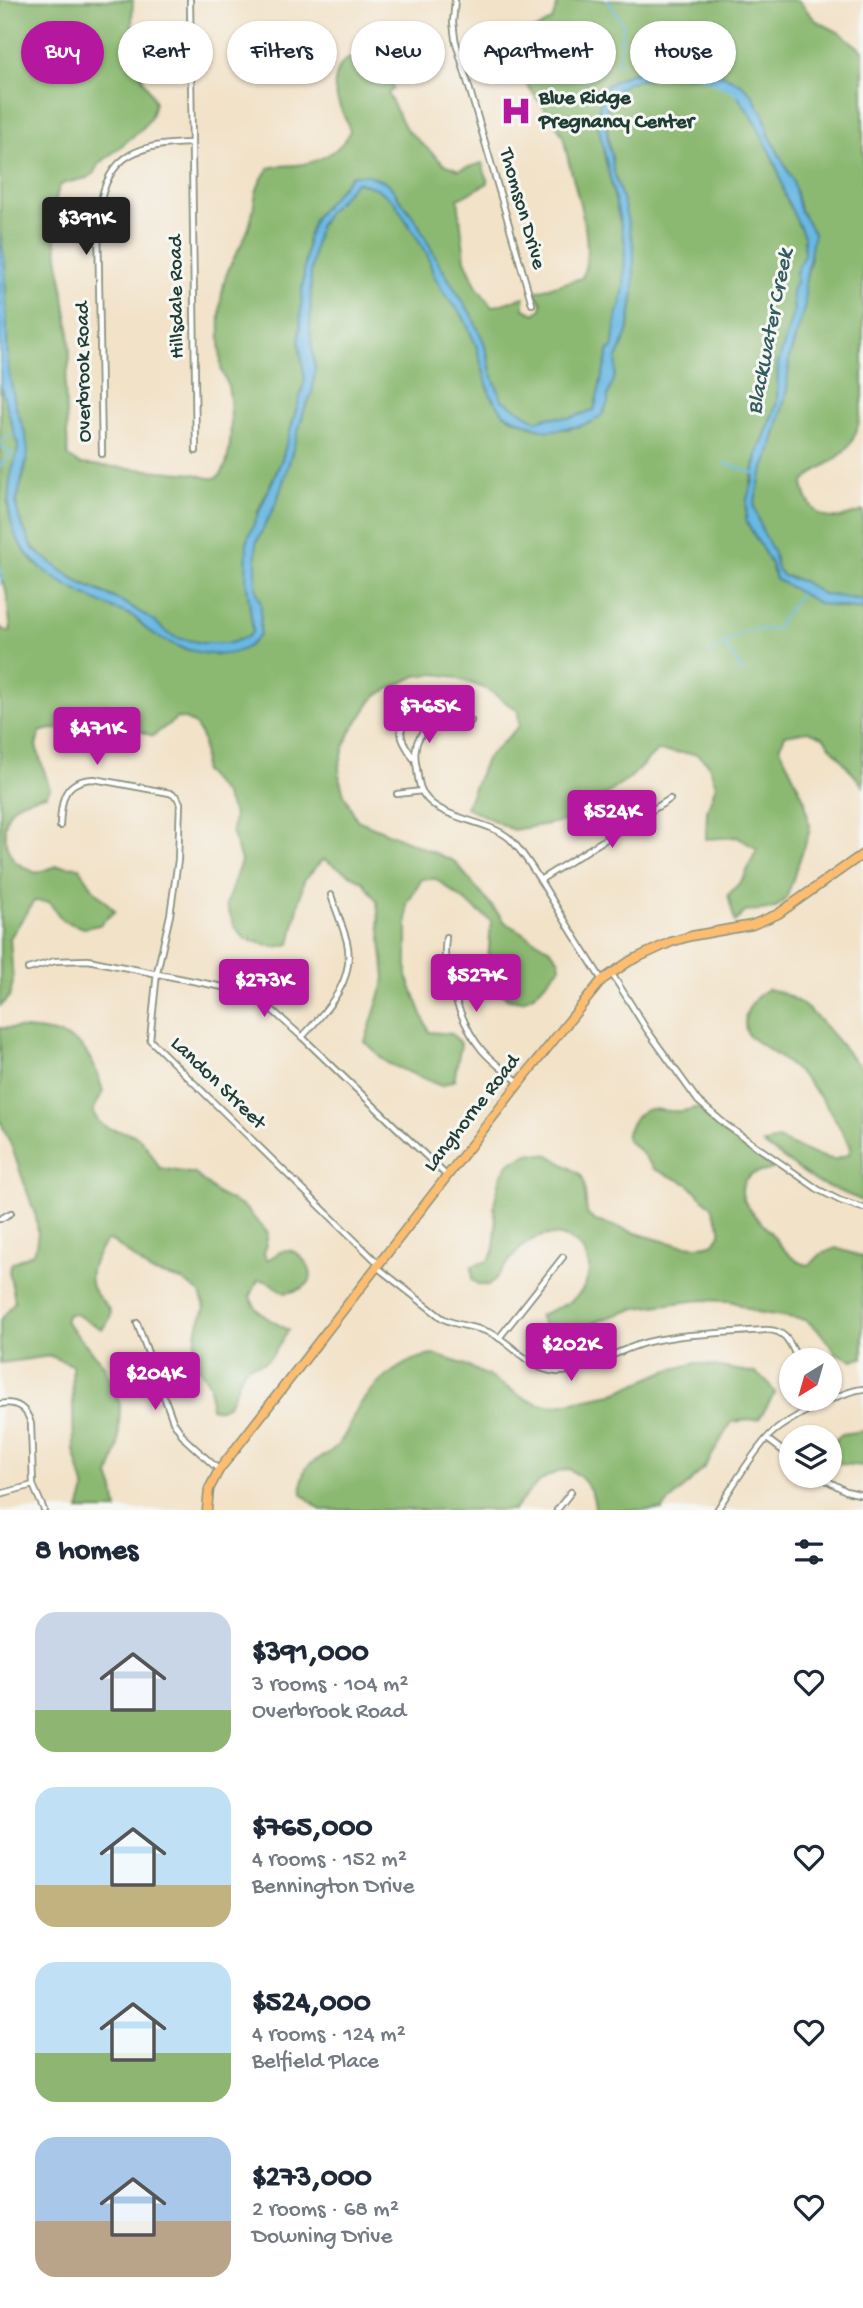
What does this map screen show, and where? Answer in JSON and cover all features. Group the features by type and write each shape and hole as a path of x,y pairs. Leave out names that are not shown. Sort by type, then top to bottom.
{"main road":[{"name":"Langhorne Road","path":"207,1510 209,1489 219,1471 602,980 652,950 691,936 751,925 778,914 863,854"}],"street":[{"name":"Hillsdale Road","path":"190,0 196,451"},
{"name":"Thomson Drive","path":"455,0 455,38 532,304"},
{"name":"Overbrook Road","path":"102,454 98,221 100,196 109,177 131,154 162,144 191,143"},
{"path":"471,721 454,715 420,716 405,723 402,738 414,759 422,792 439,807 468,822 495,829 509,838 522,852 602,980"},
{"path":"414,759 418,738 440,716"},
{"name":"Landon Street","path":"60,826 61,802 65,793 71,786 84,780 94,779 170,793 177,797 180,803 178,860 170,915 157,972 149,1038 151,1042 378,1266 442,1318 454,1324 480,1329 499,1338 534,1364 555,1371 579,1368 650,1341 774,1330 783,1334 791,1348"},
{"path":"397,794 422,792"},
{"path":"540,880 670,799"},
{"path":"302,1037 331,1006 344,981 347,945 331,895"},
{"path":"446,937 445,961 465,1021 480,1048 495,1064 520,1082"},
{"path":"28,969 55,961 88,960 243,991 271,1009 302,1037 447,1176"},
{"path":"612,973 647,1030 698,1101 726,1125 819,1190 863,1208"},
{"path":"0,1219 11,1213"},
{"path":"499,1338 563,1257"},
{"path":"137,1323 173,1421 185,1439 219,1471"},
{"path":"842,1394 863,1389"},
{"path":"0,1404 19,1406 26,1411 30,1420 33,1485 44,1510"},
{"path":"717,1510 766,1439 810,1411"},
{"path":"766,1439 779,1448"},
{"path":"0,1493 33,1485"},
{"path":"840,1488 863,1495"},
{"path":"557,1510 571,1492"}],"green space":[{"path":"0,0 133,0 132,21 118,21 118,84 146,84 155,103 151,117 143,128 98,165 93,174 59,186 54,208 54,229 69,329 70,358 65,386 68,457 80,464 218,477 229,453 231,417 227,383 221,370 220,309 226,276 246,234 257,190 269,168 304,164 320,159 335,150 350,131 335,87 337,73 344,62 351,59 351,84 392,84 393,89 388,94 406,129 444,164 459,170 482,163 488,183 458,199 465,260 477,287 492,307 524,297 524,309 535,314 541,309 542,303 534,292 582,278 587,245 564,139 527,84 609,84 607,85 604,154 625,243 624,287 612,350 609,349 594,410 570,418 548,417 537,421 502,400 471,314 439,264 417,222 388,183 352,175 315,217 308,237 302,292 299,342 305,380 282,459 258,511 246,579 253,631 238,642 218,645 197,643 166,632 134,608 65,574 37,551 26,535 17,509 26,465 26,438 9,377 0,234"},
{"path":"559,0 798,0 815,20 842,34 863,51 862,405 857,430 845,451 803,484 806,497 822,516 838,518 863,511 863,600 823,594 792,577 783,576 777,569 775,557 754,506 787,390 789,359 805,305 805,283 811,258 804,215 800,210 793,181 769,135 763,112 752,94 736,81 736,21 630,21 630,75 616,81 616,21 550,21"},
{"path":"629,82 730,84 754,120 769,150 785,196 804,236 804,254 792,291 794,310 778,364 777,402 755,462 746,521 771,564 773,573 781,581 826,604 863,609 863,786 823,737 808,731 785,735 780,748 805,801 810,830 786,899 775,908 745,912 735,922 728,895 744,878 757,849 737,837 706,839 707,811 716,785 708,763 696,754 657,751 629,779 566,821 513,830 466,807 486,759 519,726 518,711 487,689 450,676 434,674 416,676 377,695 351,731 339,766 344,794 357,820 454,861 506,923 550,949 559,960 560,967 535,994 522,1001 507,999 487,976 491,921 436,879 422,879 407,904 407,976 429,1032 452,1034 461,1044 454,1080 441,1086 387,1063 365,1042 385,979 377,901 363,882 323,859 304,880 290,944 276,947 245,939 235,927 226,905 241,861 232,831 234,815 224,794 203,771 202,737 194,724 177,718 153,736 109,723 84,736 74,731 50,729 40,732 36,746 50,789 46,795 19,803 13,808 6,823 7,848 16,862 36,873 57,866 79,867 95,891 115,911 99,925 84,928 63,921 49,902 34,901 10,938 13,982 10,996 0,1006 0,627 11,631 6,590 0,577 0,384 18,445 7,503 9,514 21,546 33,563 134,617 150,632 183,649 211,654 260,634 261,605 256,589 256,543 276,503 308,403 315,369 310,331 311,271 319,227 328,212 356,182 376,188 394,201 428,256 433,274 444,293 463,316 476,345 490,394 508,417 534,427 567,429 580,426 608,395 617,358 628,332 634,292 634,248 613,169 606,121 609,96"},
{"path":"767,989 783,993 809,1010 863,1070 863,1201 817,1182 763,1144 778,1139 835,1160 849,1154 851,1147 824,1103 805,1079 749,1036 745,1022 748,1009"},
{"path":"0,1028 54,1033 81,1046 92,1062 103,1091 93,1111 102,1125 140,1139 160,1168 195,1174 218,1194 244,1207 268,1233 264,1254 267,1260 282,1251 292,1251 301,1257 310,1271 310,1280 306,1286 285,1293 266,1281 258,1280 250,1297 253,1303 266,1317 289,1330 266,1361 246,1368 225,1407 211,1408 210,1385 198,1366 194,1351 197,1329 205,1308 200,1293 182,1280 151,1272 114,1242 107,1240 94,1262 91,1280 95,1293 110,1311 108,1322 102,1329 75,1314 68,1314 65,1321 103,1364 120,1404 118,1448 109,1476 117,1510 79,1510 85,1490 74,1450 72,1365 51,1356 0,1363 0,1321 15,1301 9,1271 12,1263 32,1254 38,1232 36,1217 0,1120"},
{"path":"699,1107 707,1118 753,1155 774,1168 748,1177 742,1187 742,1194 754,1215 792,1257 810,1265 821,1254 836,1248 863,1257 863,1358 852,1360 842,1356 842,1348 832,1348 806,1320 756,1312 727,1301 700,1300 638,1308 561,1333 546,1329 539,1316 575,1298 584,1287 588,1276 589,1265 580,1247 562,1236 551,1235 531,1240 517,1252 489,1286 472,1280 472,1266 488,1261 494,1252 494,1204 501,1176 509,1163 530,1153 549,1155 581,1175 587,1214 595,1221 672,1243 702,1246 714,1243 720,1234 720,1227 712,1207 688,1184 654,1169 627,1140 631,1124 642,1112 654,1109 684,1111"},
{"path":"435,1355 488,1376 526,1399 553,1406 612,1394 666,1371 696,1363 755,1373 767,1381 775,1393 759,1419 732,1422 706,1465 662,1510 595,1510 588,1486 569,1469 544,1479 514,1510 321,1510 302,1494 302,1481 308,1466 333,1450 345,1436 355,1413 369,1392 389,1374 412,1361"},
{"path":"863,1431 863,1466 842,1464 842,1434"}],"water":[{"path":"630,73 630,82 609,96 606,121 613,169 634,248 634,292 628,332 617,358 608,403 602,415 580,426 548,431 504,414 490,394 476,345 463,316 444,293 433,274 428,256 394,201 376,188 356,182 328,212 319,227 315,243 311,271 310,331 314,380 276,503 256,543 256,589 261,605 260,634 249,645 236,652 221,654 174,645 149,631 132,616 64,584 41,568 22,547 14,532 9,507 9,489 18,445 0,384 0,234 5,262 8,369 16,408 26,435 28,453 16,504 19,518 33,549 76,581 123,602 154,621 170,635 203,643 231,643 249,636 253,631 246,579 247,540 282,459 305,380 299,342 302,292 308,237 315,217 352,175 368,175 388,183 417,222 439,264 471,314 484,342 491,372 502,400 537,421 548,417 570,418 594,410 609,349 612,350 617,312 624,287 625,243 598,125 599,107 607,85 616,84 616,80"},
{"path":"736,81 741,84 752,94 763,112 769,135 793,181 800,210 814,233 805,283 805,305 789,359 787,390 754,506 773,551 777,569 783,576 802,581 823,594 863,600 863,609 820,604 776,579 771,564 746,521 747,499 757,454 777,402 778,364 794,310 792,291 796,273 804,254 804,236 754,120 730,84 736,84"}],"waterway":[{"path":"608,0 623,24 618,66"},
{"name":"Blackwater Creek","path":"726,84 736,88 738,92"},
{"path":"0,441 13,433"},
{"path":"0,445 12,453 0,466"},
{"path":"724,463 757,474"},
{"path":"0,567 0,585"},
{"path":"710,653 746,630 775,629 800,594"},
{"path":"725,644 743,673"}],"place":[{"name":"Blue Ridge Pregnancy Center","path":"516,111"}]}
